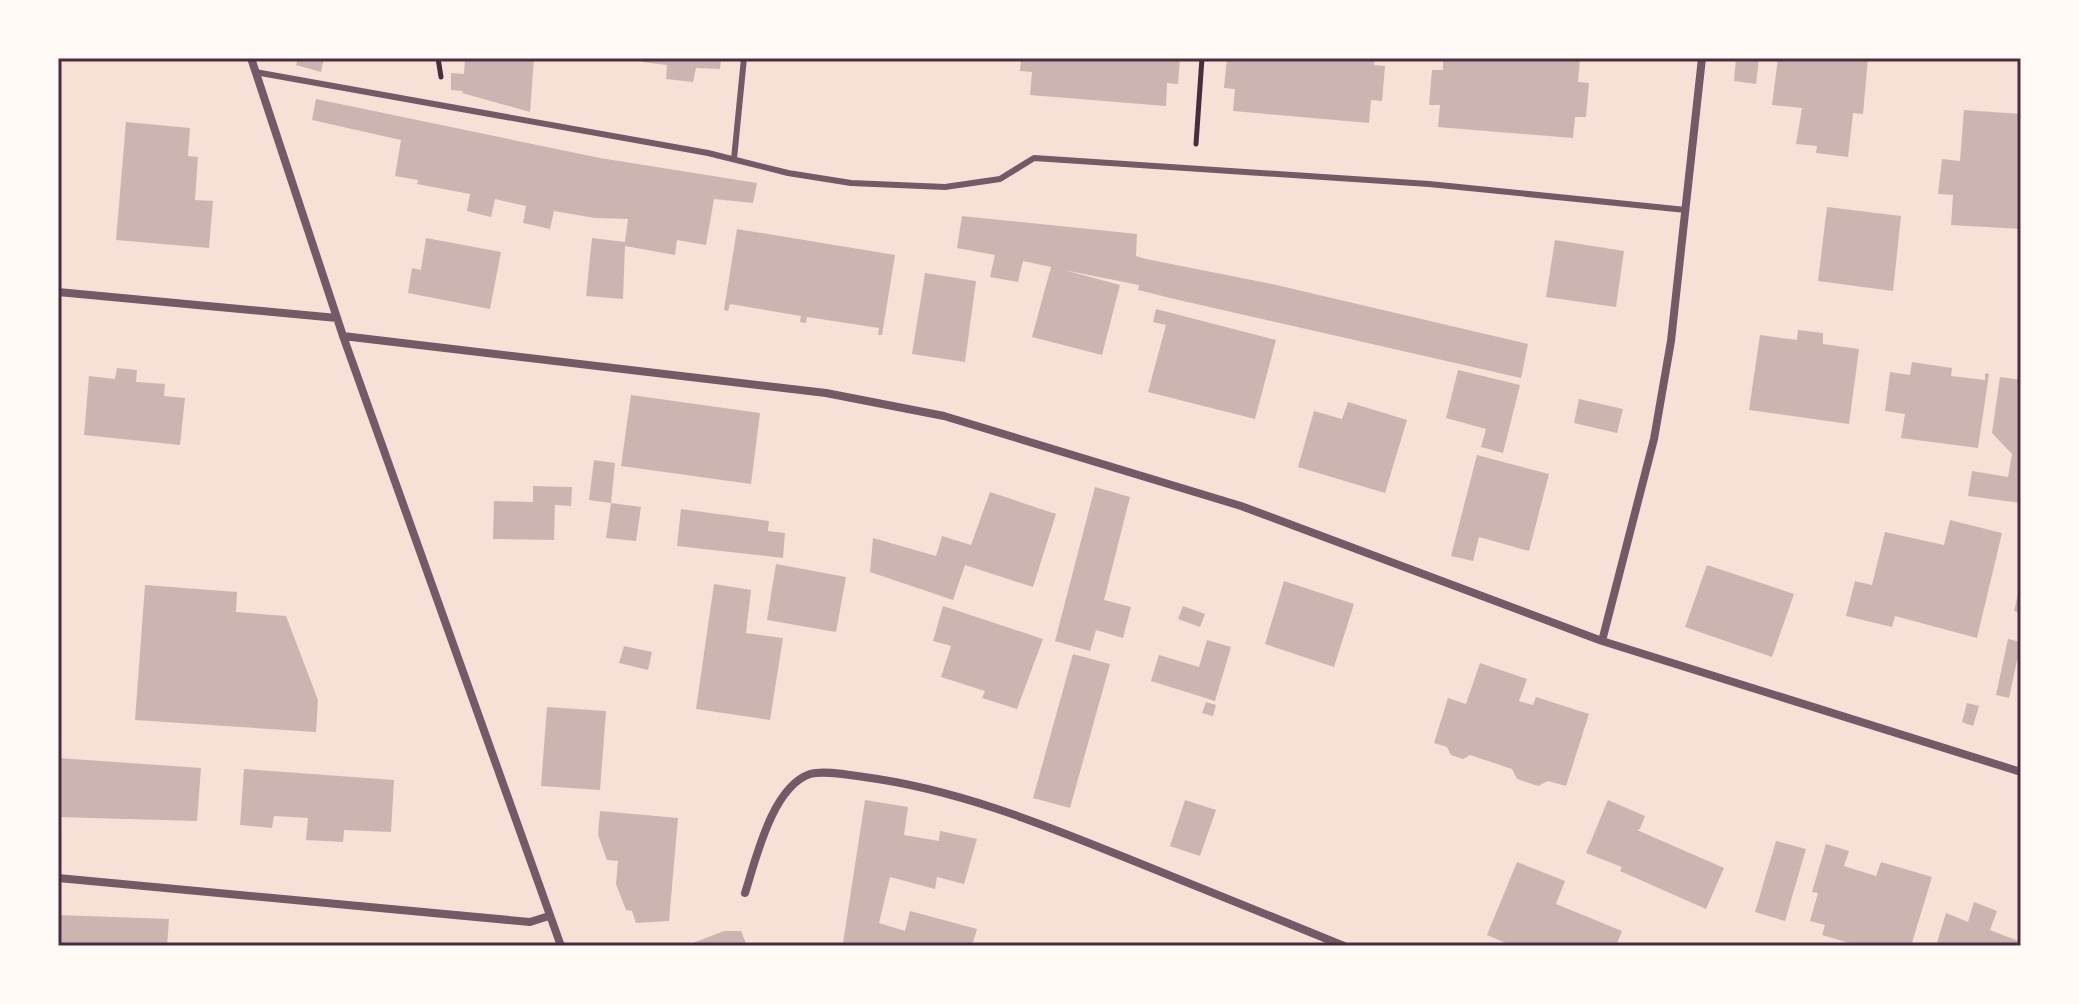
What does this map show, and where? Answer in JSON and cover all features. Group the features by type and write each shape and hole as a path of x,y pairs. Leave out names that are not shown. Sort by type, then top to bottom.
{"street":[{"path":"251,58 343,336 561,946"},
{"path":"1602,641 1654,439 1671,341 1702,58"},
{"path":"58,292 337,318"},
{"path":"343,336 826,393 944,416 1241,506 1602,641 2021,772"},
{"path":"745,893 768,824 789,786 811,774 848,775 906,782 1033,820 1344,946"},
{"path":"58,878 530,922 549,916"}],"lane":[{"path":"734,159 744,58"},
{"path":"255,72 851,183 945,187 1000,179 1034,158 1429,184 1686,210"}],"path":[{"path":"1195,169 1202,58"}],"building":[{"path":"298,58 324,58 321,72 296,65"},
{"path":"465,58 534,58 530,112 451,90 451,73 464,74"},
{"path":"643,58 721,58 720,69 696,68 693,82 666,79 667,65 642,62"},
{"path":"1021,58 1180,58 1178,84 1167,83 1166,106 1030,95 1032,72 1020,71"},
{"path":"1227,58 1375,58 1374,65 1385,66 1382,101 1371,100 1369,123 1233,111 1235,89 1224,88"},
{"path":"1443,58 1580,60 1578,82 1589,83 1586,117 1575,117 1573,138 1438,127 1440,105 1429,105 1432,70 1443,70"},
{"path":"1736,58 1759,58 1756,84 1734,81"},
{"path":"1778,58 1868,58 1863,114 1853,113 1848,157 1816,153 1817,146 1796,144 1802,108 1772,105"},
{"path":"316,99 600,158 757,183 753,203 714,199 706,245 677,240 675,255 625,246 623,299 586,296 592,238 625,242 628,219 595,218 554,211 550,229 523,223 526,206 495,199 491,217 467,211 470,194 417,184 418,180 395,176 401,140 312,120"},
{"path":"1964,110 2021,114 2021,229 1951,225 1953,195 1938,194 1942,159 1960,161"},
{"path":"126,122 190,128 188,156 198,157 195,200 213,201 209,248 116,240"},
{"path":"1827,207 1901,216 1893,291 1818,281"},
{"path":"962,216 1137,234 1136,256 1146,259 1272,284 1528,344 1521,378 1170,298 1138,290 1139,285 1064,270 1120,285 1102,355 1032,337 1051,267 1023,261 1018,282 990,277 995,255 957,248"},
{"path":"737,229 895,255 882,335 878,335 879,328 807,317 806,323 800,322 801,316 730,304 728,311 724,310"},
{"path":"426,238 501,252 490,309 408,293 412,268 421,270"},
{"path":"1555,240 1624,251 1616,307 1546,297"},
{"path":"925,273 976,281 965,362 912,354"},
{"path":"1156,309 1276,340 1255,419 1148,392 1166,325 1153,322"},
{"path":"1798,330 1823,333 1823,344 1859,349 1849,424 1749,410 1760,335 1797,340"},
{"path":"1912,362 1952,368 1951,376 1985,380 1985,373 1989,374 1978,448 1901,438 1905,414 1885,411 1890,372 1910,375"},
{"path":"117,368 137,370 136,382 165,384 164,396 185,398 180,445 84,435 89,376 115,379"},
{"path":"1458,370 1520,385 1503,453 1481,447 1486,429 1446,418"},
{"path":"2000,377 2021,380 2021,503 1968,496 1972,471 2008,477 2012,454 1992,433"},
{"path":"631,395 760,413 751,484 621,466"},
{"path":"1579,399 1623,409 1617,433 1574,423"},
{"path":"1348,402 1407,420 1385,493 1298,467 1314,411 1342,419"},
{"path":"1477,455 1549,474 1529,551 1479,537 1473,561 1451,556"},
{"path":"594,460 615,463 611,503 589,500"},
{"path":"533,486 572,487 571,506 555,505 554,540 493,539 494,501 533,502"},
{"path":"1095,487 1130,497 1104,600 1131,607 1123,638 1096,630 1090,651 1055,641"},
{"path":"990,492 1056,514 1033,587 965,565 953,600 870,572 873,538 936,556 942,536 971,545"},
{"path":"611,503 641,507 636,541 606,538"},
{"path":"681,509 769,521 768,531 785,533 783,558 677,546"},
{"path":"1950,520 2002,533 1977,638 1895,616 1892,627 1846,616 1855,581 1872,585 1885,532 1944,545"},
{"path":"776,564 846,577 836,632 767,620"},
{"path":"1707,565 1794,594 1772,657 1685,627"},
{"path":"1284,581 1354,604 1334,667 1265,644"},
{"path":"714,584 751,590 746,633 783,638 770,720 696,709"},
{"path":"145,585 237,592 236,612 286,616 318,700 316,732 135,720"},
{"path":"2021,586 2021,613 2014,611"},
{"path":"943,606 1043,639 1017,709 982,698 985,691 941,677 951,646 933,641"},
{"path":"1183,606 1205,614 1200,627 1178,619"},
{"path":"2008,639 2021,642 2009,698 1996,695"},
{"path":"1207,640 1231,647 1215,701 1151,681 1159,655 1199,667"},
{"path":"624,646 652,652 648,670 619,663"},
{"path":"1073,654 1110,664 1070,808 1033,798"},
{"path":"1480,663 1527,679 1519,701 1533,705 1536,697 1589,714 1566,786 1548,781 1538,786 1517,779 1512,769 1470,755 1463,759 1451,755 1447,747 1434,743 1448,698 1466,704"},
{"path":"1206,702 1216,705 1213,716 1202,713"},
{"path":"1967,703 1979,706 1973,726 1962,722"},
{"path":"547,707 606,711 600,790 541,786"},
{"path":"58,758 201,768 197,821 58,817"},
{"path":"244,769 394,780 391,832 344,830 343,842 306,840 308,818 274,816 272,828 240,825"},
{"path":"865,800 908,807 904,835 939,841 940,831 977,839 964,884 937,877 935,889 890,877 879,923 905,931 910,911 977,929 972,946 855,946 843,943"},
{"path":"1185,800 1216,810 1200,856 1170,846"},
{"path":"1608,800 1645,816 1637,830 1724,868 1706,909 1620,871 1622,867 1586,853"},
{"path":"600,811 678,818 669,921 636,923 632,911 626,910 616,884 618,861 607,860 598,835"},
{"path":"1776,841 1806,849 1785,921 1755,912"},
{"path":"1826,844 1849,851 1844,866 1876,876 1881,862 1932,877 1911,946 1859,946 1822,935 1825,925 1810,921 1818,893 1812,892"},
{"path":"1517,862 1565,881 1556,904 1622,931 1616,946 1513,946 1487,935"},
{"path":"1974,902 1997,911 1990,930 2021,942 2021,946 1936,946 1946,913 1968,922"},
{"path":"58,915 169,919 167,946 58,943"},
{"path":"724,931 741,931 747,946 685,946"}]}
